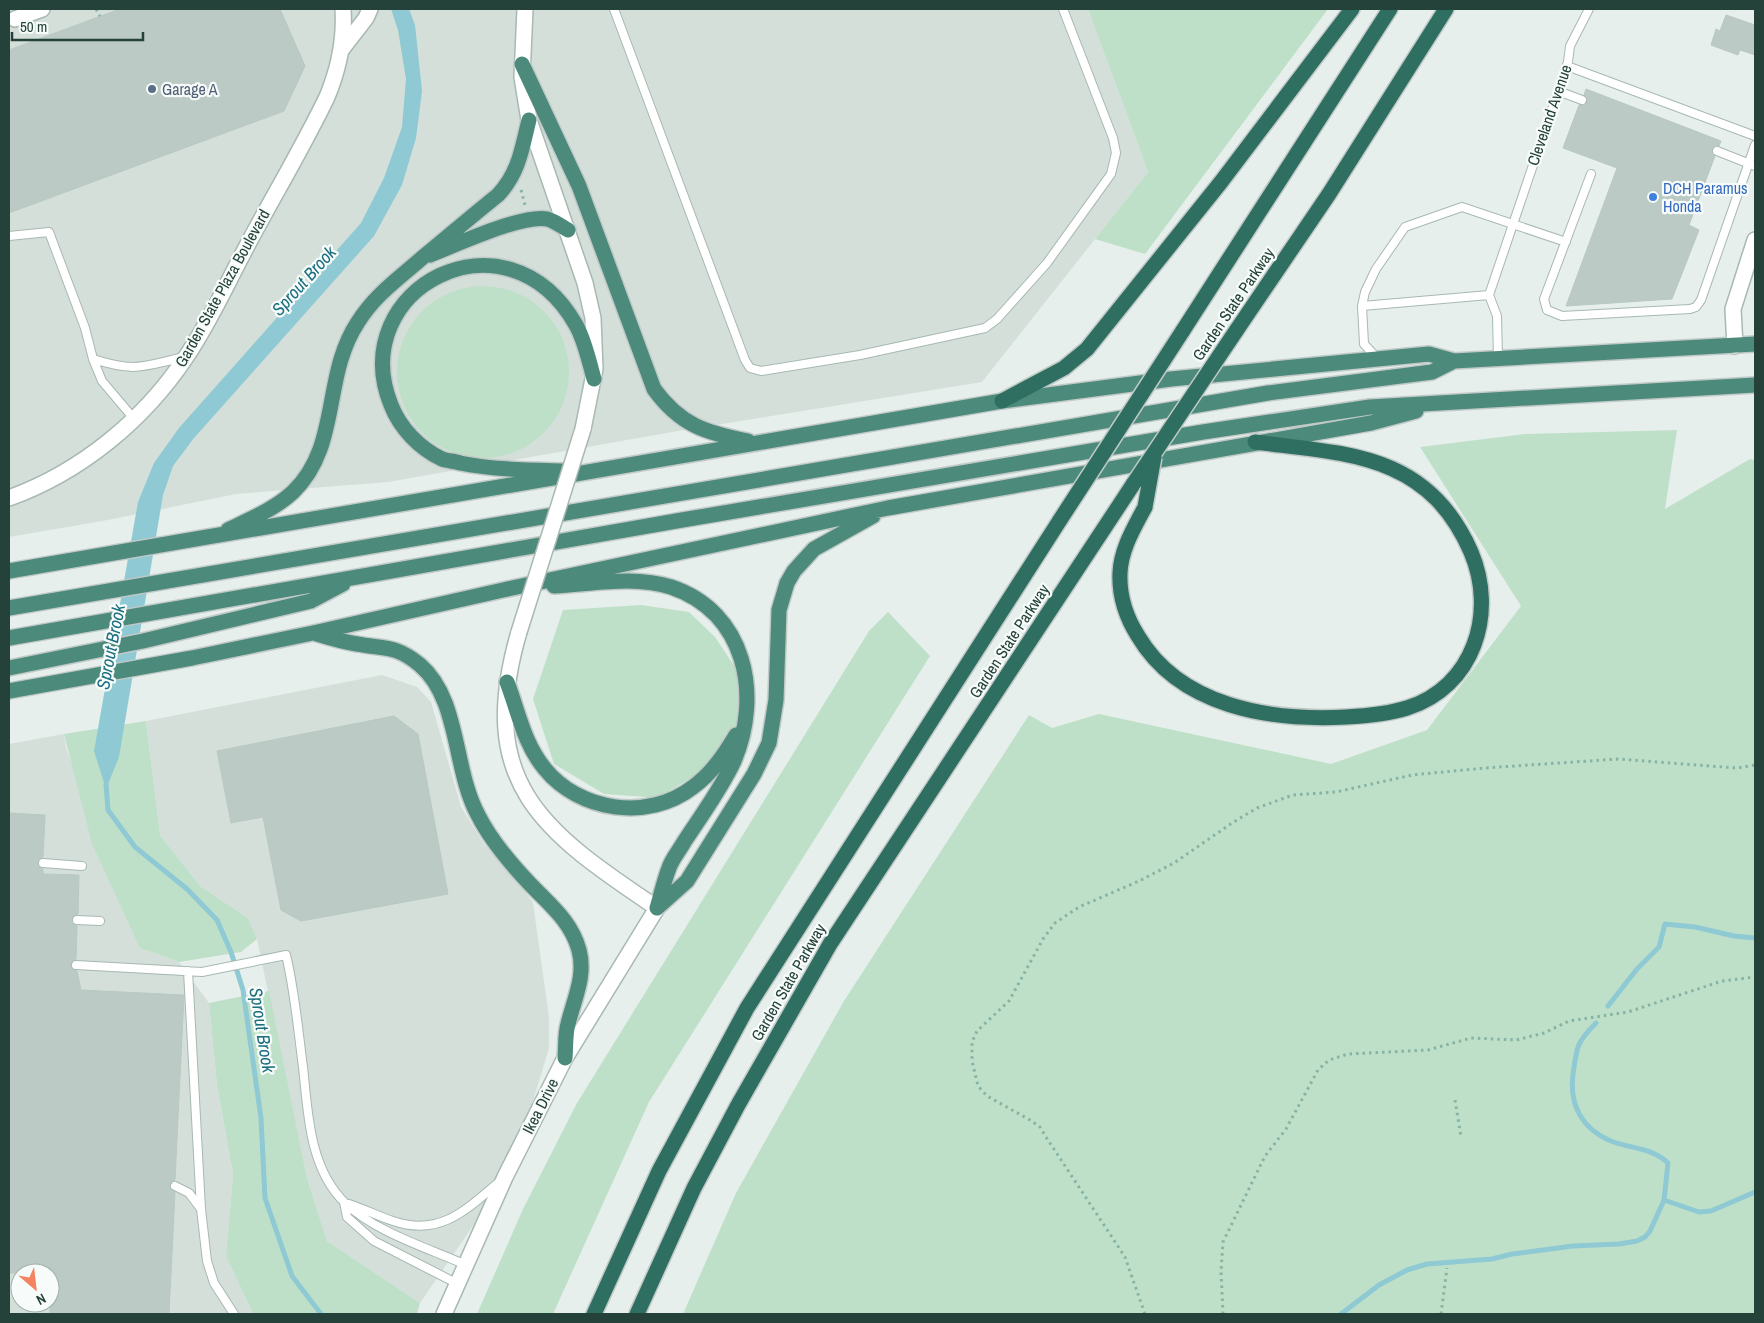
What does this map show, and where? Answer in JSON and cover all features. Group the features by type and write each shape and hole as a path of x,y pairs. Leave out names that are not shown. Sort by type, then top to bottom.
{"highway":[{"path":"1002,401 1064,368 1088,349 1221,182 1352,9"},
{"name":"Garden State Parkway","path":"594,1314 658,1170 748,1008 1390,9"},
{"name":"Garden State Parkway","path":"637,1314 694,1188 738,1105 830,944 1134,483 1329,194 1446,9"},
{"path":"522,64 579,186 654,389 666,406 684,421 706,432 757,443"},
{"path":"206,539 267,510 292,493 311,472 324,441 335,378 342,351 356,323 379,294 510,183 518,162 529,120"},
{"path":"422,259 510,225 535,219 549,219 568,230"},
{"path":"594,379 582,338 566,309 550,291 533,278 500,265 465,266 431,280 416,291 404,303 388,334 383,361 385,388 399,421 415,440 442,459 485,468 597,472"},
{"path":"9,571 206,539 1002,401 1171,379 1429,354 1454,361 1755,344"},
{"path":"9,608 1268,393 1432,372 1454,361"},
{"path":"9,638 682,520 1203,432 1370,407 1755,385"},
{"path":"9,691 192,658 313,633 503,590 888,508 1371,423 1447,403"},
{"path":"1156,450 1145,507 1127,543 1120,573 1124,608 1131,626 1151,655 1181,682 1197,692 1235,707 1259,713 1311,718 1386,713 1408,708 1440,690 1454,677 1474,646 1483,609 1482,592 1475,565 1461,533 1449,515 1433,497 1413,481 1392,468 1347,454 1255,442"},
{"path":"657,908 686,881 749,782 769,743 776,700 778,625 782,596 787,583 799,565 814,549 888,508"},
{"path":"9,668 189,631 311,601 354,578"},
{"path":"503,590 626,581 656,584 686,594 713,613 732,637 739,651 747,682 746,718 732,764 669,867 657,908"},
{"path":"313,633 358,645 385,646 398,650 422,667 438,688 448,710 463,778 478,816 503,853 562,916 574,935 581,959 582,971 568,1025 565,1058"},
{"path":"507,682 527,741 545,770 569,791 596,804 612,807 630,808 662,803 691,789 724,756 746,718"}],"street":[{"path":"16,19 42,9"},
{"name":"Garden State Plaza Boulevard","path":"9,498 63,473 92,454 135,420 187,356 320,111 332,83 342,49 343,9"},
{"path":"342,49 366,18 370,9"},
{"path":"525,9 522,64 523,91 529,120 585,283 596,337 594,379 583,429 519,632 507,682 504,710 508,750 518,778 534,806 554,832 576,852 657,908"},
{"path":"1735,346 1733,309 1755,240"},
{"name":"Ikea Drive","path":"444,1314 505,1177 565,1058 657,908"}],"lane":[{"path":"614,9 745,360 750,368 761,371 842,358 985,328 997,319 1047,263 1111,174 1116,153 1113,138 1063,9"},
{"name":"Cleveland Avenue","path":"1489,295 1567,66 1570,46 1589,9"},
{"path":"1567,66 1755,136"},
{"path":"1558,91 1582,100"},
{"path":"1591,174 1544,299 1547,310 1562,316 1696,307 1701,300 1752,165 1755,145"},
{"path":"1717,151 1752,165"},
{"path":"1377,358 1364,344 1362,306 1365,292 1376,270 1405,228 1462,207 1566,242"},
{"path":"9,236 49,232 85,328 93,359 102,381 135,420"},
{"path":"1362,306 1489,295 1497,316 1498,358"},
{"path":"93,359 120,367 138,369 187,356"},
{"path":"43,863 82,866"},
{"path":"78,920 100,921"},
{"path":"76,965 173,972 188,970 202,972 286,955 293,983 314,1146 323,1171 344,1202 355,1212 389,1232 466,1264"},
{"path":"188,970 201,1209 207,1261 214,1283 234,1314"},
{"path":"344,1202 406,1225 433,1225 461,1214 505,1177"},
{"path":"175,1186 189,1193 201,1209"},
{"path":"344,1202 348,1217 374,1241 458,1284"}],"path":[{"path":"96,9 100,16"},
{"path":"521,190 526,206"},
{"path":"1145,1314 1126,1257 1040,1127 987,1096 978,1086 972,1061 972,1042 977,1030 1009,1001 1043,939 1055,923 1079,907 1139,881 1174,863 1232,823 1258,808 1294,795 1336,792 1412,775 1618,759 1737,768 1755,765"},
{"path":"1223,1314 1221,1271 1223,1242 1265,1156 1286,1129 1318,1070 1329,1060 1348,1054 1428,1050 1471,1038 1516,1040 1544,1033 1569,1021 1647,1006 1722,981 1755,977"},
{"path":"1455,1100 1461,1137"},
{"path":"1441,1314 1447,1268"}],"shaded area":[{"path":"9,9 1088,9 1148,172 982,382 678,431 388,482 236,494 108,520 9,537"},
{"path":"382,675 417,687 431,702 461,807 484,844 520,884 533,903 549,1017 549,1048 530,1111 488,1204 420,1303 327,1241 307,1178 257,939 248,918 200,886 160,835 146,721"},
{"path":"64,734 66,748 140,948 179,962 209,1003 217,1085 233,1174 226,1256 253,1314 9,1314 9,744"}],"green space":[{"path":"1088,9 1328,9 1145,254 1095,239 1148,172"},
{"path":"483,286 500,288 516,293 544,311 562,339 567,355 569,372 567,389 562,405 544,433 516,451 500,456 483,458 466,456 450,451 422,433 404,405 399,389 397,372 399,355 404,339 422,311 450,293 466,288"},
{"path":"1677,430 1665,509 1750,459 1755,460 1755,1314 683,1314 736,1193 844,1001 1029,715 1052,728 1099,714 1331,764 1427,730 1521,606 1420,447 1525,434"},
{"path":"641,605 689,612 715,637 737,670 741,715 712,764 659,798 604,794 554,764 533,699 563,610"},
{"path":"888,612 930,656 649,1102 553,1314 477,1314 523,1209 577,1103 869,631"},
{"path":"146,721 160,835 200,886 248,918 257,939 241,952 179,962 140,948 92,844 64,734"},
{"path":"269,991 307,1178 327,1241 420,1303 417,1314 253,1314 226,1256 233,1174 217,1085 209,1003"}],"water":[{"path":"391,9 409,9 415,25 422,91 416,138 402,185 374,236 194,438 173,466 163,495 119,757 106,789 94,751 138,502 154,463 179,428 361,223 384,178 402,127 406,79 398,30"}],"building":[{"name":"Garage A","path":"120,9 280,9 305,66 284,111 9,213 9,50"},
{"path":"1726,15 1755,25 1755,55 1740,50 1738,55 1711,45 1716,29 1720,31"},
{"name":"DCH Paramus Honda","path":"1586,89 1721,141 1719,146 1714,146 1712,149 1715,156 1689,225 1699,230 1672,299 1566,306 1617,168 1563,148 1579,105 1587,102 1584,95"},
{"path":"394,716 418,734 448,894 301,921 281,910 263,817 231,823 217,751"},
{"path":"9,813 45,815 43,857 38,860 38,866 43,869 43,874 79,875 78,914 71,919 72,923 77,926 76,959 70,965 77,971 81,990 184,995 175,1180 169,1186 175,1192 169,1314 50,1314 60,1313 60,1263 10,1263 9,1273"}],"waterway":[{"name":"Sprout Brook","path":"106,784 108,810 135,847 187,889 217,920 231,952 243,990 261,1118 265,1198 292,1276 321,1314"},
{"path":"1608,1006 1637,969 1659,947 1665,924 1695,927 1734,936 1755,938"},
{"path":"1341,1314 1379,1285 1407,1270 1427,1264 1492,1259 1512,1254 1573,1246 1619,1244 1637,1241 1645,1237 1650,1231 1664,1200 1668,1163 1648,1151 1618,1144 1601,1136 1592,1130 1580,1115 1573,1096 1572,1085 1575,1057 1581,1041 1596,1023"},
{"path":"1664,1200 1699,1212 1711,1211 1755,1192"}],"place":[{"name":"Garage A","path":"152,89"},
{"name":"DCH Paramus Honda","path":"1653,197"}]}
